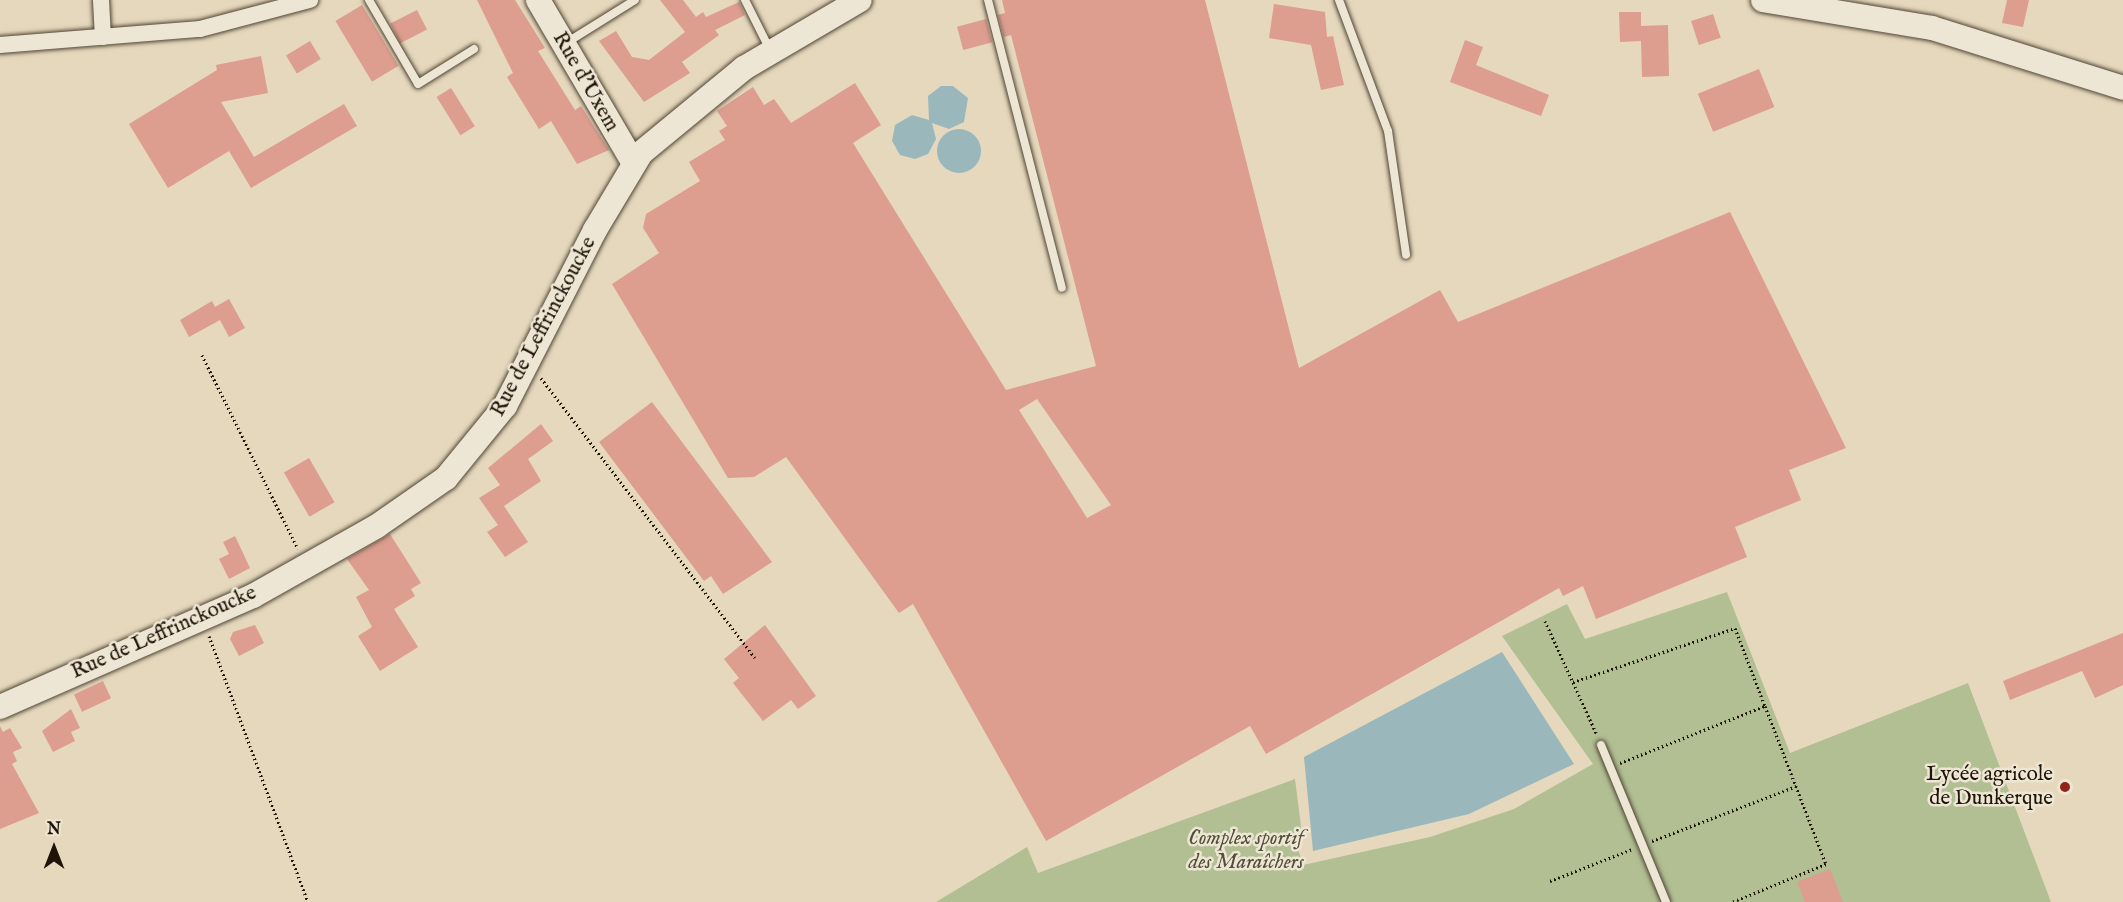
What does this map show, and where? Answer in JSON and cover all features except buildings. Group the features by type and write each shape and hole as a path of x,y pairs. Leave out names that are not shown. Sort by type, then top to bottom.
{"street":[{"path":"101,0 104,37"},
{"path":"0,45 225,25 310,0"},
{"name":"Rue d'Uxem","path":"538,0 633,162"},
{"name":"Rue de Leffrinckoucke","path":"0,707 203,620 307,567 409,505 455,470 484,438 529,362 633,162 680,116 771,50 860,0"},
{"path":"1763,0 1945,31 2123,88"}],"lane":[{"path":"369,0 418,84 474,49"},
{"path":"564,45 635,0"},
{"path":"745,0 771,50"},
{"path":"988,0 1062,288"},
{"path":"1339,0 1388,131 1406,255"},
{"path":"1601,745 1666,902"}],"path":[{"path":"202,355 307,567"},
{"path":"529,362 755,658"},
{"path":"203,620 308,902"},
{"path":"1545,621 1601,745"},
{"path":"1573,682 1735,628 1827,864 1732,902"},
{"path":"1610,767 1765,706"},
{"path":"1550,881 1797,786"}],"green space":[{"name":"Complex sportif des Maraîchers","path":"1727,592 1790,753 1968,683 2051,902 936,902 1027,847 1038,873 1295,779 1301,826 1298,849 1303,865 1430,837 1514,809 1593,764 1502,636 1567,604 1585,639"}],"water":[{"path":"941,86 953,86 968,98 964,122 949,129 932,123 936,139 928,154 915,159 900,155 892,141 895,125 912,115 929,120 928,96"},
{"path":"959,129 975,135 981,151 975,167 959,173 943,167 937,151 943,135"},
{"path":"1502,652 1574,764 1469,814 1313,851 1304,757"}],"place":[{"name":"Lycée agricole de Dunkerque","path":"2065,787"}]}
